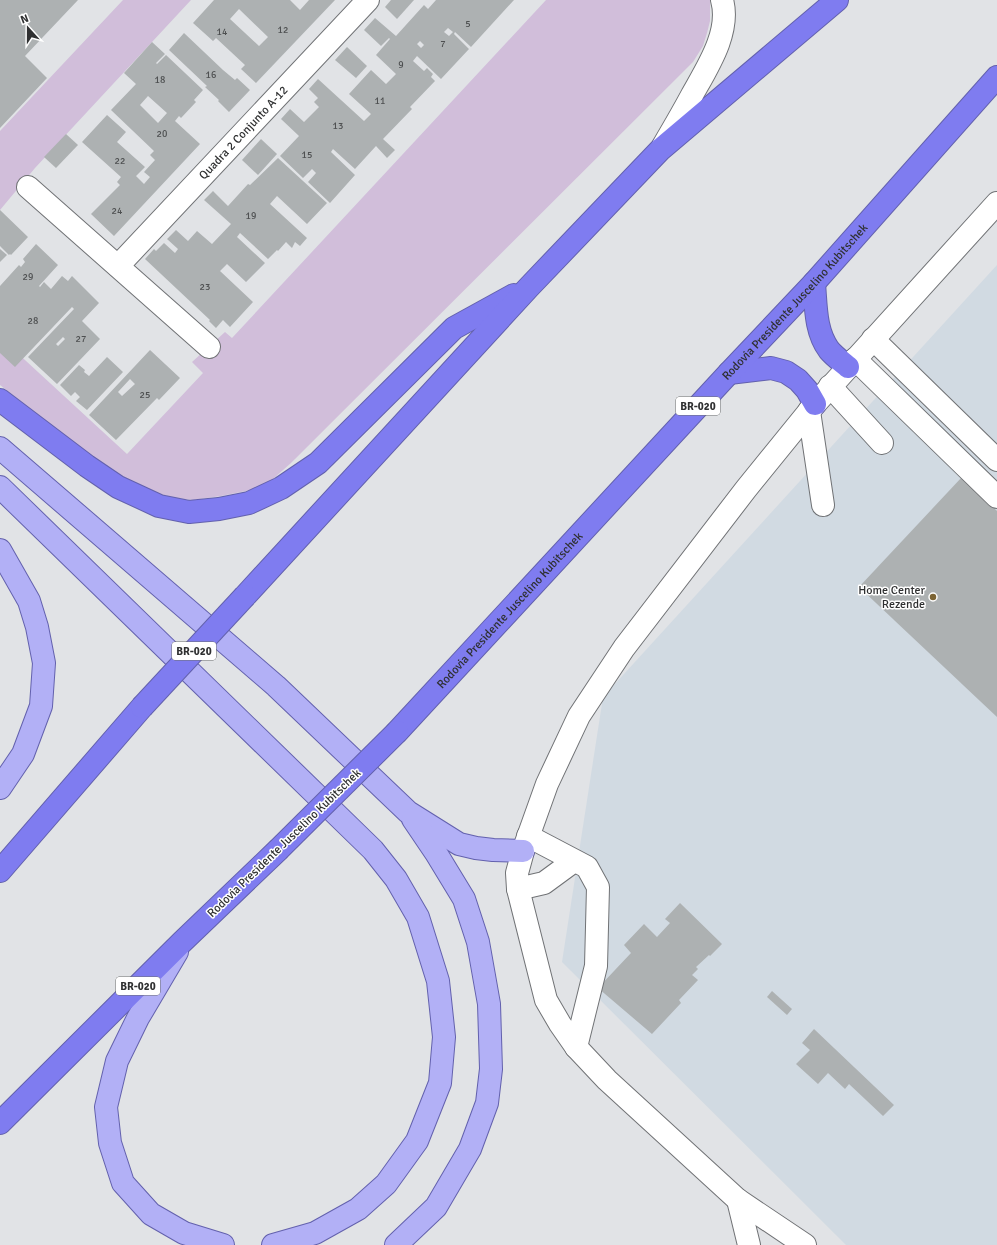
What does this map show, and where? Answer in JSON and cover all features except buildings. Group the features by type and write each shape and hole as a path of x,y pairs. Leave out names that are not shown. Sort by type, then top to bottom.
{"highway":[{"name":"BR-020","path":"0,871 142,707 529,287 661,150 837,0"},
{"name":"Rodovia Presidente Juscelino Kubitschek","path":"0,1123 182,942 278,850 397,732 729,373 814,284 997,77"},
{"path":"814,284 817,323 821,335 829,350 851,363"},
{"path":"0,400 87,466 118,487 159,506 189,512 219,509 249,502 281,488 318,462 454,328 529,287"},
{"path":"729,373 771,368 786,372 798,380 807,390 812,408"}],"main road":[{"path":"0,448 276,686 408,812 459,844 482,849 525,844"},
{"path":"0,487 373,850 396,879 418,917 438,981 444,1037 440,1083 417,1141 386,1184 358,1209 315,1233 273,1245"},
{"path":"0,550 29,601 37,627 44,663 42,706 23,754 0,788"},
{"path":"396,1245 436,1207 470,1149 487,1103 491,1070 489,1004 478,942 464,900 408,812"},
{"path":"182,942 138,1018 116,1061 106,1107 110,1143 123,1183 150,1214 184,1233 223,1245"}],"street":[{"name":"Quadra 2 Conjunto A-12","path":"118,266 368,0"},
{"path":"661,150 710,64 720,39 724,17 722,0"},
{"path":"28,187 209,347"},
{"path":"805,1245 738,1200 607,1080 576,1047 546,1000 518,889 516,873 547,784 578,716 624,648 746,488 830,386 997,204"},
{"path":"873,339 997,460"},
{"path":"851,363 997,497"},
{"path":"830,386 882,443"},
{"path":"812,408 823,505"},
{"path":"525,844 587,867 598,887 596,966 576,1047"},
{"path":"518,889 544,883 574,861"},
{"path":"738,1200 749,1245"}],"shaded area":[{"path":"123,0 191,0 35,168 0,210 0,131"},
{"path":"546,0 710,0 710,21 703,46 693,62 291,463 265,486 221,496 193,500 174,498 147,490 109,470 0,385 0,337 127,454 203,373 192,362 225,332 232,338"},
{"path":"997,265 997,1245 846,1245 562,962 603,697"}],"place":[{"name":"Home Center Rezende","path":"933,597"}]}
